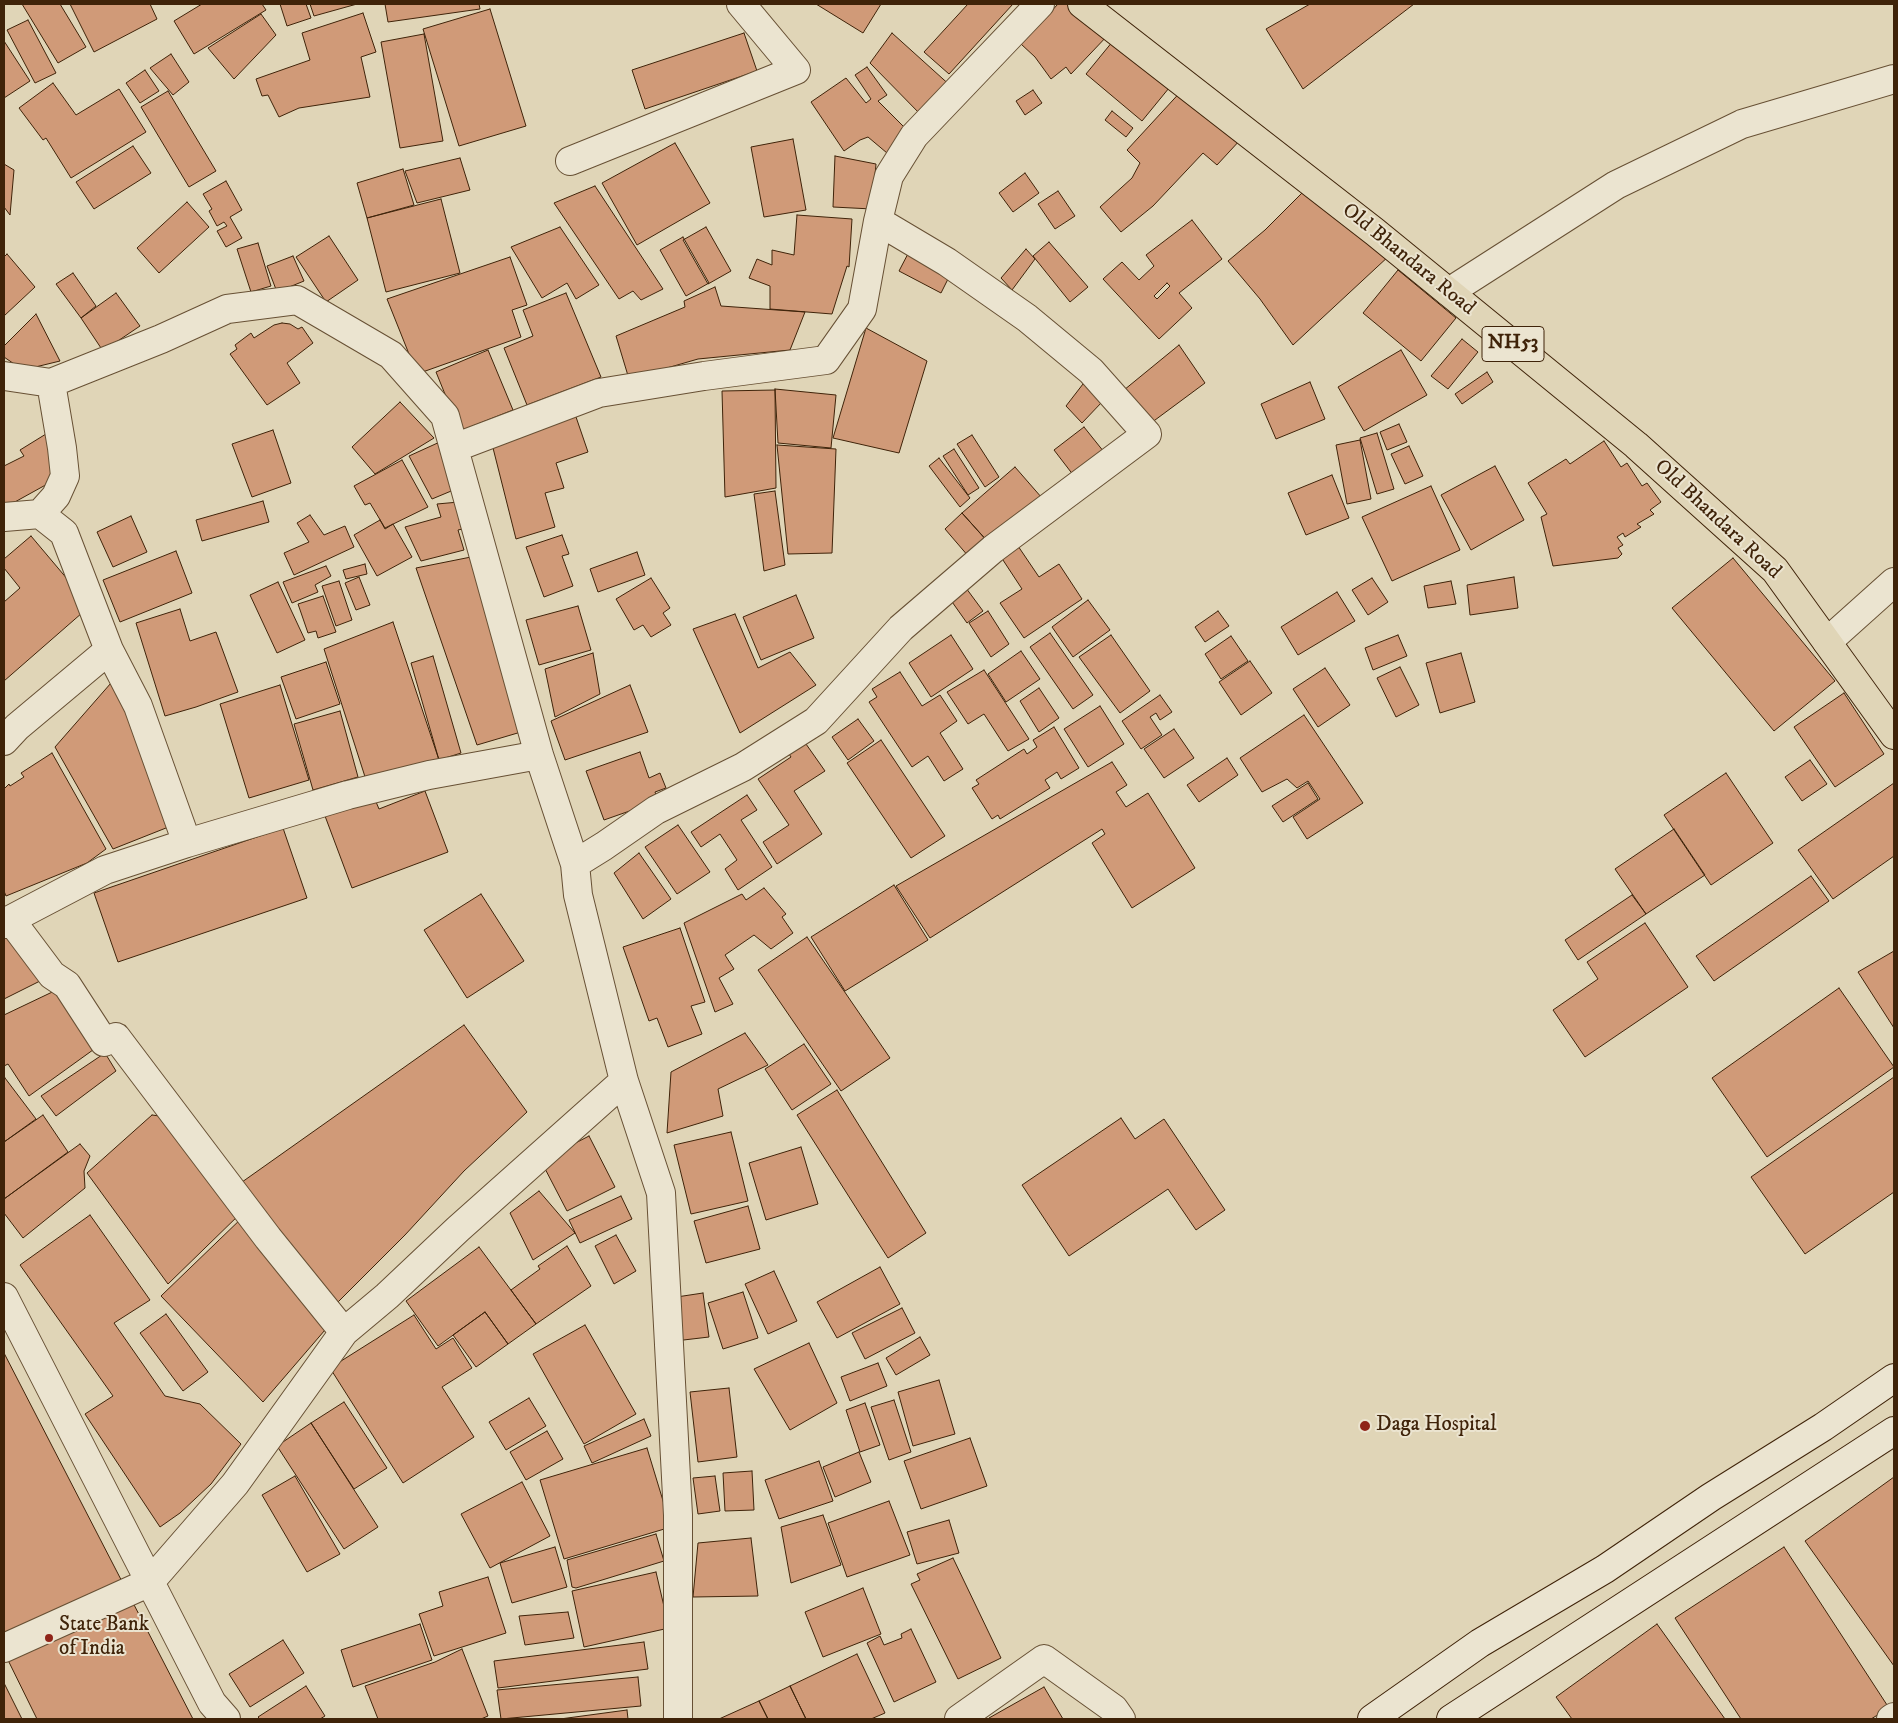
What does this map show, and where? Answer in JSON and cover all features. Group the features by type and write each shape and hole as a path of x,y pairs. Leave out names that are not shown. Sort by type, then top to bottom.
{"highway":[{"name":"Old Bhandara Road","path":"1082,4 1375,232 1449,292 1636,445 1775,570 1894,735"}],"street":[{"path":"570,161 796,70 741,4"},
{"path":"454,448 599,393 704,376 826,360 862,309 878,221 889,176 914,136 1040,4"},
{"path":"1449,292 1616,185 1742,124 1894,79"},
{"path":"575,864 656,810 743,767 816,721 901,628 993,550 1148,434 1091,371 1026,318 947,262 878,221"},
{"path":"4,376 51,383 162,339 226,309 298,300 391,354 445,416 539,755 575,864 578,894 624,1081 661,1193 678,1515 678,1719"},
{"path":"4,518 40,514 56,496 65,476 51,383"},
{"path":"40,514 64,533 109,650 138,706 187,843"},
{"path":"1827,642 1894,582"},
{"path":"4,740 109,650"},
{"path":"4,923 105,870 187,843 348,795 429,775 539,755"},
{"path":"4,923 13,923 52,975 67,986 104,1042 116,1037 268,1238 344,1332"},
{"path":"4,1648 150,1582 235,1484 344,1332 387,1296 458,1229 624,1081"},
{"path":"4,1297 212,1703 226,1719"},
{"path":"1372,1719 1480,1643 1605,1569 1711,1497 1823,1427 1894,1378"},
{"path":"1451,1719 1894,1431"},
{"path":"959,1719 1044,1660 1114,1709 1120,1719"}],"building":[{"path":"22,4 60,4 86,47 58,63"},
{"path":"70,4 150,4 157,19 94,52"},
{"path":"202,4 262,4 266,10 194,54 174,21"},
{"path":"280,4 306,4 311,18 287,26"},
{"path":"310,4 357,4 314,16"},
{"path":"385,4 479,4 480,9 388,22"},
{"path":"816,4 881,4 863,33"},
{"path":"968,4 1013,4 949,74 924,52"},
{"path":"1058,4 1075,4 1109,34 1071,74 1066,67 1051,79 1035,57 1021,44"},
{"path":"1310,4 1414,4 1303,89 1266,29"},
{"path":"490,9 526,126 459,146 423,29"},
{"path":"363,13 376,52 361,57 370,97 299,108 279,117 268,95 262,96 256,79 310,60 302,33"},
{"path":"261,14 276,35 234,79 208,48"},
{"path":"28,20 56,73 35,83 7,30"},
{"path":"744,33 757,71 645,109 632,70"},
{"path":"892,33 953,88 923,117 870,63"},
{"path":"424,34 443,141 400,148 381,42"},
{"path":"4,41 30,81 4,98"},
{"path":"1113,41 1169,88 1142,121 1086,74"},
{"path":"171,54 189,82 173,95 150,68"},
{"path":"867,67 887,95 878,101 906,129 887,153 868,137 844,151 811,102 846,78 866,103 871,99 855,75"},
{"path":"145,70 159,91 140,103 126,83"},
{"path":"53,83 76,115 119,89 146,132 71,178 46,138 43,140 19,108"},
{"path":"1185,87 1241,139 1217,165 1203,153 1153,206 1121,232 1100,207 1132,178 1140,163 1127,150"},
{"path":"1033,90 1042,103 1025,115 1016,101"},
{"path":"168,91 216,171 189,187 141,107"},
{"path":"1112,111 1133,128 1126,137 1105,120"},
{"path":"793,139 806,210 764,217 751,147"},
{"path":"675,143 710,203 637,245 602,183"},
{"path":"133,146 151,173 94,209 76,182"},
{"path":"835,156 876,164 872,209 833,207"},
{"path":"460,158 470,190 417,203 405,171"},
{"path":"4,164 14,170 10,215 4,207"},
{"path":"403,169 414,205 367,218 357,183"},
{"path":"1025,173 1039,193 1013,212 999,193"},
{"path":"226,181 242,210 230,217 242,238 226,247 217,231 227,226 224,222 217,226 209,211 212,209 203,194"},
{"path":"595,186 663,289 641,300 633,291 619,299 554,203"},
{"path":"1308,187 1390,255 1293,345 1260,299 1228,261 1265,230"},
{"path":"1058,191 1075,216 1055,229 1038,204"},
{"path":"441,199 460,273 386,292 367,218"},
{"path":"187,202 209,227 159,273 137,248"},
{"path":"797,215 852,219 849,267 847,266 832,314 770,309 770,286 749,278 757,259 772,265 772,250 794,255"},
{"path":"1192,220 1222,259 1179,293 1192,308 1159,339 1103,279 1122,262 1139,280 1154,266 1146,255","holes":["1167,283 1170,286 1157,299 1154,296"]},
{"path":"560,227 599,285 576,299 567,283 542,298 511,247"},
{"path":"706,227 731,271 708,284 683,240"},
{"path":"329,236 358,280 326,302 296,257"},
{"path":"683,237 709,283 686,296 660,250"},
{"path":"1049,242 1088,287 1070,302 1033,256"},
{"path":"258,243 271,286 251,292 237,249"},
{"path":"911,248 953,269 941,293 899,271"},
{"path":"1026,249 1035,259 1012,290 1001,278"},
{"path":"7,254 35,287 4,316 4,257"},
{"path":"293,256 304,281 277,292 267,266"},
{"path":"510,257 527,305 512,310 521,337 417,374 387,299"},
{"path":"1398,270 1456,318 1421,361 1363,313"},
{"path":"73,273 96,306 81,318 56,284"},
{"path":"715,287 721,306 805,312 790,350 698,359 629,379 616,336 685,307 684,301"},
{"path":"116,293 140,326 103,351 81,318"},
{"path":"566,293 601,377 527,405 504,348 533,336 523,310"},
{"path":"36,314 60,361 23,370 4,357 4,346"},
{"path":"290,324 298,329 302,327 313,343 287,363 300,383 267,405 230,354 237,349 235,345 251,333 254,338 274,325"},
{"path":"866,328 927,361 899,453 833,438"},
{"path":"1462,339 1478,352 1448,389 1431,376"},
{"path":"1179,345 1205,383 1151,423 1124,390"},
{"path":"488,350 513,410 460,431 436,372"},
{"path":"1401,350 1427,395 1364,431 1338,387"},
{"path":"1487,372 1493,382 1462,404 1455,394"},
{"path":"1310,382 1325,419 1276,439 1261,404"},
{"path":"1083,384 1102,402 1082,423 1066,406"},
{"path":"775,389 836,395 831,448 778,443"},
{"path":"775,390 776,488 725,497 722,391"},
{"path":"400,402 434,438 375,474 352,447"},
{"path":"575,414 588,452 556,463 564,488 545,493 555,527 516,539 492,444"},
{"path":"1399,424 1407,442 1387,450 1380,432"},
{"path":"1084,427 1104,452 1074,476 1054,450"},
{"path":"273,430 291,483 252,497 232,444"},
{"path":"1377,433 1394,489 1377,494 1360,438"},
{"path":"46,434 60,477 4,508 4,466 24,456 20,450"},
{"path":"972,435 999,477 985,487 957,444"},
{"path":"1360,440 1371,499 1347,504 1336,445"},
{"path":"442,441 456,489 432,499 409,456"},
{"path":"1604,441 1621,467 1627,463 1642,486 1647,483 1661,502 1650,510 1654,514 1637,524 1641,527 1625,537 1623,533 1617,537 1623,545 1618,548 1622,554 1618,558 1553,566 1541,517 1547,514 1528,483 1566,459 1570,464"},
{"path":"777,445 836,449 832,553 788,554"},
{"path":"1409,446 1423,476 1405,484 1391,454"},
{"path":"954,449 979,488 968,495 943,456"},
{"path":"939,458 970,498 960,507 929,466"},
{"path":"402,460 428,507 385,528 370,503 365,505 354,486"},
{"path":"1495,466 1524,520 1471,550 1441,495"},
{"path":"1015,467 1042,498 990,544 962,513"},
{"path":"1332,475 1349,518 1306,535 1288,493"},
{"path":"1431,486 1460,550 1392,581 1362,517"},
{"path":"775,491 785,565 764,571 754,494"},
{"path":"263,501 269,522 202,541 196,520"},
{"path":"459,502 467,528 458,530 464,550 421,561 405,527 441,517 437,504"},
{"path":"962,513 987,541 969,557 945,529"},
{"path":"310,515 324,535 345,526 354,547 294,575 284,553 309,542 297,523"},
{"path":"131,516 147,552 113,567 97,532"},
{"path":"380,520 385,529 393,524 412,557 377,576 354,535"},
{"path":"562,535 569,554 562,556 573,586 544,597 526,547"},
{"path":"31,536 90,606 4,681 4,602 20,588 4,568 4,559"},
{"path":"1018,546 1039,577 1059,564 1082,599 1024,638 1000,603 1022,589 1001,557"},
{"path":"176,551 192,593 120,622 103,580"},
{"path":"637,552 645,575 598,592 590,569"},
{"path":"471,557 521,732 477,745 416,568"},
{"path":"1733,558 1835,681 1774,731 1672,608"},
{"path":"365,564 367,574 346,579 343,570"},
{"path":"326,566 331,576 315,585 318,592 292,603 283,582"},
{"path":"359,577 370,605 356,610 345,583"},
{"path":"1514,577 1518,608 1470,615 1467,585"},
{"path":"651,578 670,608 663,613 671,625 651,637 643,625 634,630 616,599"},
{"path":"1372,578 1388,602 1368,615 1352,590"},
{"path":"339,581 352,620 336,626 322,586"},
{"path":"1451,581 1456,604 1428,608 1424,586"},
{"path":"278,582 305,640 277,653 250,595"},
{"path":"966,588 983,611 967,623 950,599"},
{"path":"1337,592 1355,621 1298,655 1281,627"},
{"path":"796,595 814,638 761,660 743,617"},
{"path":"323,596 336,632 318,638 316,631 308,633 298,604"},
{"path":"1088,600 1110,630 1073,657 1052,627"},
{"path":"578,606 591,650 539,665 526,620"},
{"path":"180,609 190,641 216,632 238,692 165,716 136,623"},
{"path":"988,611 1009,644 991,657 969,623"},
{"path":"1218,611 1229,626 1205,642 1195,627"},
{"path":"735,614 758,668 790,652 816,685 740,733 693,629"},
{"path":"393,622 439,760 367,783 324,649"},
{"path":"1050,633 1093,695 1073,709 1030,647"},
{"path":"951,635 973,669 931,697 909,663"},
{"path":"1111,635 1150,691 1120,713 1079,657"},
{"path":"1398,635 1407,656 1373,670 1365,648"},
{"path":"1231,636 1248,661 1221,679 1205,654"},
{"path":"1021,651 1040,679 1006,702 988,674"},
{"path":"593,653 600,694 555,717 545,669"},
{"path":"1461,653 1475,702 1440,713 1426,663"},
{"path":"433,656 461,753 439,760 411,663"},
{"path":"1250,661 1272,693 1241,715 1219,682"},
{"path":"326,662 340,704 296,719 281,677"},
{"path":"1400,667 1419,705 1396,717 1377,678"},
{"path":"1325,668 1350,705 1318,727 1293,689"},
{"path":"984,670 1029,739 1008,751 984,714 968,724 947,692"},
{"path":"900,672 922,706 940,695 957,721 940,733 963,769 944,781 928,756 912,767 869,702 877,697 872,689"},
{"path":"111,683 120,684 171,826 113,849 55,747"},
{"path":"280,685 309,780 249,798 220,704"},
{"path":"630,685 648,732 565,760 551,721"},
{"path":"1039,688 1059,718 1039,732 1020,701"},
{"path":"1844,693 1884,754 1835,787 1794,727"},
{"path":"1160,695 1172,712 1160,720 1156,713 1150,717 1162,735 1141,749 1122,721"},
{"path":"1100,706 1124,744 1088,767 1064,729"},
{"path":"340,711 358,777 313,790 294,724"},
{"path":"1304,715 1363,803 1307,839 1293,817 1320,799 1308,781 1297,788 1287,779 1262,792 1240,758"},
{"path":"858,719 874,741 848,760 832,737"},
{"path":"1054,727 1079,768 1061,779 1057,772 1045,780 1050,788 1000,819 998,815 992,819 972,788 979,784 976,780 1024,749 1027,754 1037,747 1033,740"},
{"path":"1174,729 1194,758 1164,778 1144,749"},
{"path":"881,740 945,836 911,858 847,763"},
{"path":"806,744 825,771 794,791 822,834 777,864 763,842 789,825 758,779 791,757 789,754"},
{"path":"640,752 649,778 660,773 666,788 655,792 658,801 604,820 586,771"},
{"path":"52,753 106,849 87,863 6,896 4,891 4,789 9,784 10,786 24,777 21,773"},
{"path":"1227,758 1238,775 1199,802 1187,785"},
{"path":"1810,760 1827,784 1802,801 1785,777"},
{"path":"1112,762 1127,785 1116,792 1126,807 1148,793 1195,868 1132,908 1092,843 1105,834 1102,829 930,938 896,886"},
{"path":"1726,773 1773,843 1711,885 1664,815"},
{"path":"1308,783 1318,799 1283,822 1272,806"},
{"path":"1894,783 1894,856 1833,899 1798,850"},
{"path":"425,791 448,852 352,888 325,816 374,797 379,809"},
{"path":"747,795 757,810 741,820 772,867 738,890 725,869 737,860 720,834 701,847 691,832"},
{"path":"678,825 710,872 677,894 645,847"},
{"path":"283,828 307,898 118,962 94,893"},
{"path":"1674,829 1705,875 1646,914 1615,869"},
{"path":"639,853 671,899 643,919 614,873"},
{"path":"1811,876 1829,901 1714,981 1696,956"},
{"path":"894,885 928,940 845,991 811,937"},
{"path":"764,888 786,914 782,917 793,933 771,949 754,935 725,955 734,969 719,978 733,1004 715,1012 684,923 742,894 746,900"},
{"path":"481,894 524,961 467,998 424,930"},
{"path":"1632,895 1646,914 1578,960 1565,940"},
{"path":"1645,923 1688,987 1585,1057 1553,1010 1598,979 1587,962"},
{"path":"4,928 52,975 4,999"},
{"path":"680,928 705,1002 691,1006 702,1034 668,1047 657,1018 649,1021 623,947"},
{"path":"807,937 890,1058 841,1091 758,970"},
{"path":"1894,951 1894,1028 1858,972"},
{"path":"67,985 104,1042 29,1096 8,1064 4,1066 4,1015"},
{"path":"1839,988 1894,1067 1767,1157 1712,1078"},
{"path":"464,1025 527,1112 464,1171 405,1235 329,1311 235,1187"},
{"path":"745,1033 768,1065 718,1089 723,1116 667,1133 671,1072"},
{"path":"804,1044 831,1084 792,1110 765,1069"},
{"path":"105,1053 116,1071 56,1116 41,1096"},
{"path":"1894,1077 1894,1192 1805,1254 1751,1177"},
{"path":"4,1079 36,1119 4,1142"},
{"path":"837,1090 926,1233 888,1258 797,1115"},
{"path":"43,1115 68,1152 4,1199 4,1142"},
{"path":"152,1115 167,1117 242,1212 168,1284 87,1173"},
{"path":"1121,1118 1135,1139 1164,1119 1225,1210 1196,1230 1168,1189 1069,1256 1022,1185"},
{"path":"731,1132 748,1201 691,1214 674,1145"},
{"path":"589,1136 615,1187 567,1211 541,1161"},
{"path":"80,1144 90,1156 84,1171 85,1188 23,1238 4,1213 4,1199"},
{"path":"801,1147 818,1204 766,1220 749,1163"},
{"path":"539,1191 575,1233 533,1260 510,1213"},
{"path":"621,1196 632,1219 580,1243 569,1220"},
{"path":"748,1206 760,1249 706,1263 694,1221"},
{"path":"90,1215 150,1300 114,1323 165,1396 200,1404 241,1444 211,1484 180,1513 160,1527 85,1414 113,1396 20,1265"},
{"path":"245,1215 325,1330 263,1402 161,1296"},
{"path":"616,1235 636,1271 614,1284 595,1246"},
{"path":"567,1246 591,1286 536,1324 511,1290 540,1269 538,1266"},
{"path":"479,1247 536,1324 508,1344 485,1312 438,1346 406,1301"},
{"path":"880,1267 900,1304 837,1338 817,1302"},
{"path":"774,1271 797,1321 768,1334 745,1284"},
{"path":"743,1292 758,1338 723,1349 708,1303"},
{"path":"703,1293 709,1337 675,1341 670,1298"},
{"path":"902,1308 915,1333 865,1359 852,1333"},
{"path":"485,1312 508,1344 476,1367 453,1335"},
{"path":"166,1314 208,1372 183,1391 140,1333"},
{"path":"414,1315 436,1349 453,1338 472,1368 442,1387 474,1437 403,1483 330,1368"},
{"path":"585,1325 636,1414 584,1444 533,1354"},
{"path":"920,1337 930,1355 896,1375 886,1358"},
{"path":"809,1343 837,1403 790,1430 754,1369"},
{"path":"4,1353 193,1719 37,1719 4,1652"},
{"path":"878,1363 887,1386 850,1401 841,1377"},
{"path":"939,1380 955,1434 913,1446 898,1392"},
{"path":"729,1388 737,1457 698,1462 690,1392"},
{"path":"529,1398 546,1426 506,1450 489,1422"},
{"path":"894,1400 911,1452 889,1460 871,1407"},
{"path":"344,1402 387,1468 354,1489 311,1423"},
{"path":"865,1403 880,1445 860,1452 846,1410"},
{"path":"644,1419 651,1436 592,1463 584,1446"},
{"path":"311,1423 378,1527 344,1549 277,1446"},
{"path":"547,1431 563,1459 526,1480 510,1452"},
{"path":"970,1438 987,1486 921,1509 904,1461"},
{"path":"647,1448 671,1527 564,1559 540,1480"},
{"path":"859,1452 871,1482 835,1497 823,1467"},
{"path":"819,1461 833,1501 779,1519 765,1480"},
{"path":"752,1471 754,1510 725,1511 723,1473"},
{"path":"295,1476 340,1554 307,1572 262,1495"},
{"path":"715,1476 720,1511 698,1514 693,1478"},
{"path":"1894,1477 1894,1666 1805,1541"},
{"path":"522,1482 550,1536 490,1568 461,1514"},
{"path":"889,1501 910,1555 847,1577 828,1523"},
{"path":"823,1515 841,1565 791,1583 781,1527"},
{"path":"949,1520 959,1553 917,1564 907,1532"},
{"path":"656,1534 664,1561 576,1588 572,1587 567,1560"},
{"path":"751,1538 758,1596 693,1597 698,1543"},
{"path":"555,1547 567,1587 512,1603 500,1563"},
{"path":"1784,1547 1889,1708 1871,1719 1741,1719 1675,1618"},
{"path":"953,1558 1001,1658 958,1679 911,1584 920,1580 917,1574"},
{"path":"656,1572 669,1628 584,1647 572,1591"},
{"path":"488,1577 506,1633 434,1656 419,1614 443,1606 439,1592"},
{"path":"863,1588 881,1634 823,1657 805,1612"},
{"path":"568,1612 574,1638 525,1645 519,1616"},
{"path":"420,1624 432,1660 353,1687 341,1650"},
{"path":"1657,1624 1725,1719 1572,1719 1556,1697"},
{"path":"911,1629 936,1682 894,1702 867,1643 880,1636 884,1645 902,1638 901,1634"},
{"path":"283,1640 304,1673 250,1707 229,1674"},
{"path":"644,1642 648,1669 498,1688 494,1661"},
{"path":"462,1649 488,1716 481,1719 378,1719 365,1686 435,1662"},
{"path":"857,1654 885,1713 871,1719 806,1719 790,1686"},
{"path":"638,1677 641,1706 501,1719 497,1690"},
{"path":"4,1683 22,1719 4,1719"},
{"path":"306,1686 325,1716 320,1719 260,1719 258,1717"},
{"path":"790,1686 806,1719 768,1719 759,1701"},
{"path":"1044,1687 1063,1719 989,1718"},
{"path":"759,1701 768,1719 719,1719"},
{"path":"627,1710 628,1719 560,1719"}],"place":[{"name":"Daga Hospital","path":"1365,1426"},
{"name":"State Bank of India","path":"49,1638"}]}
